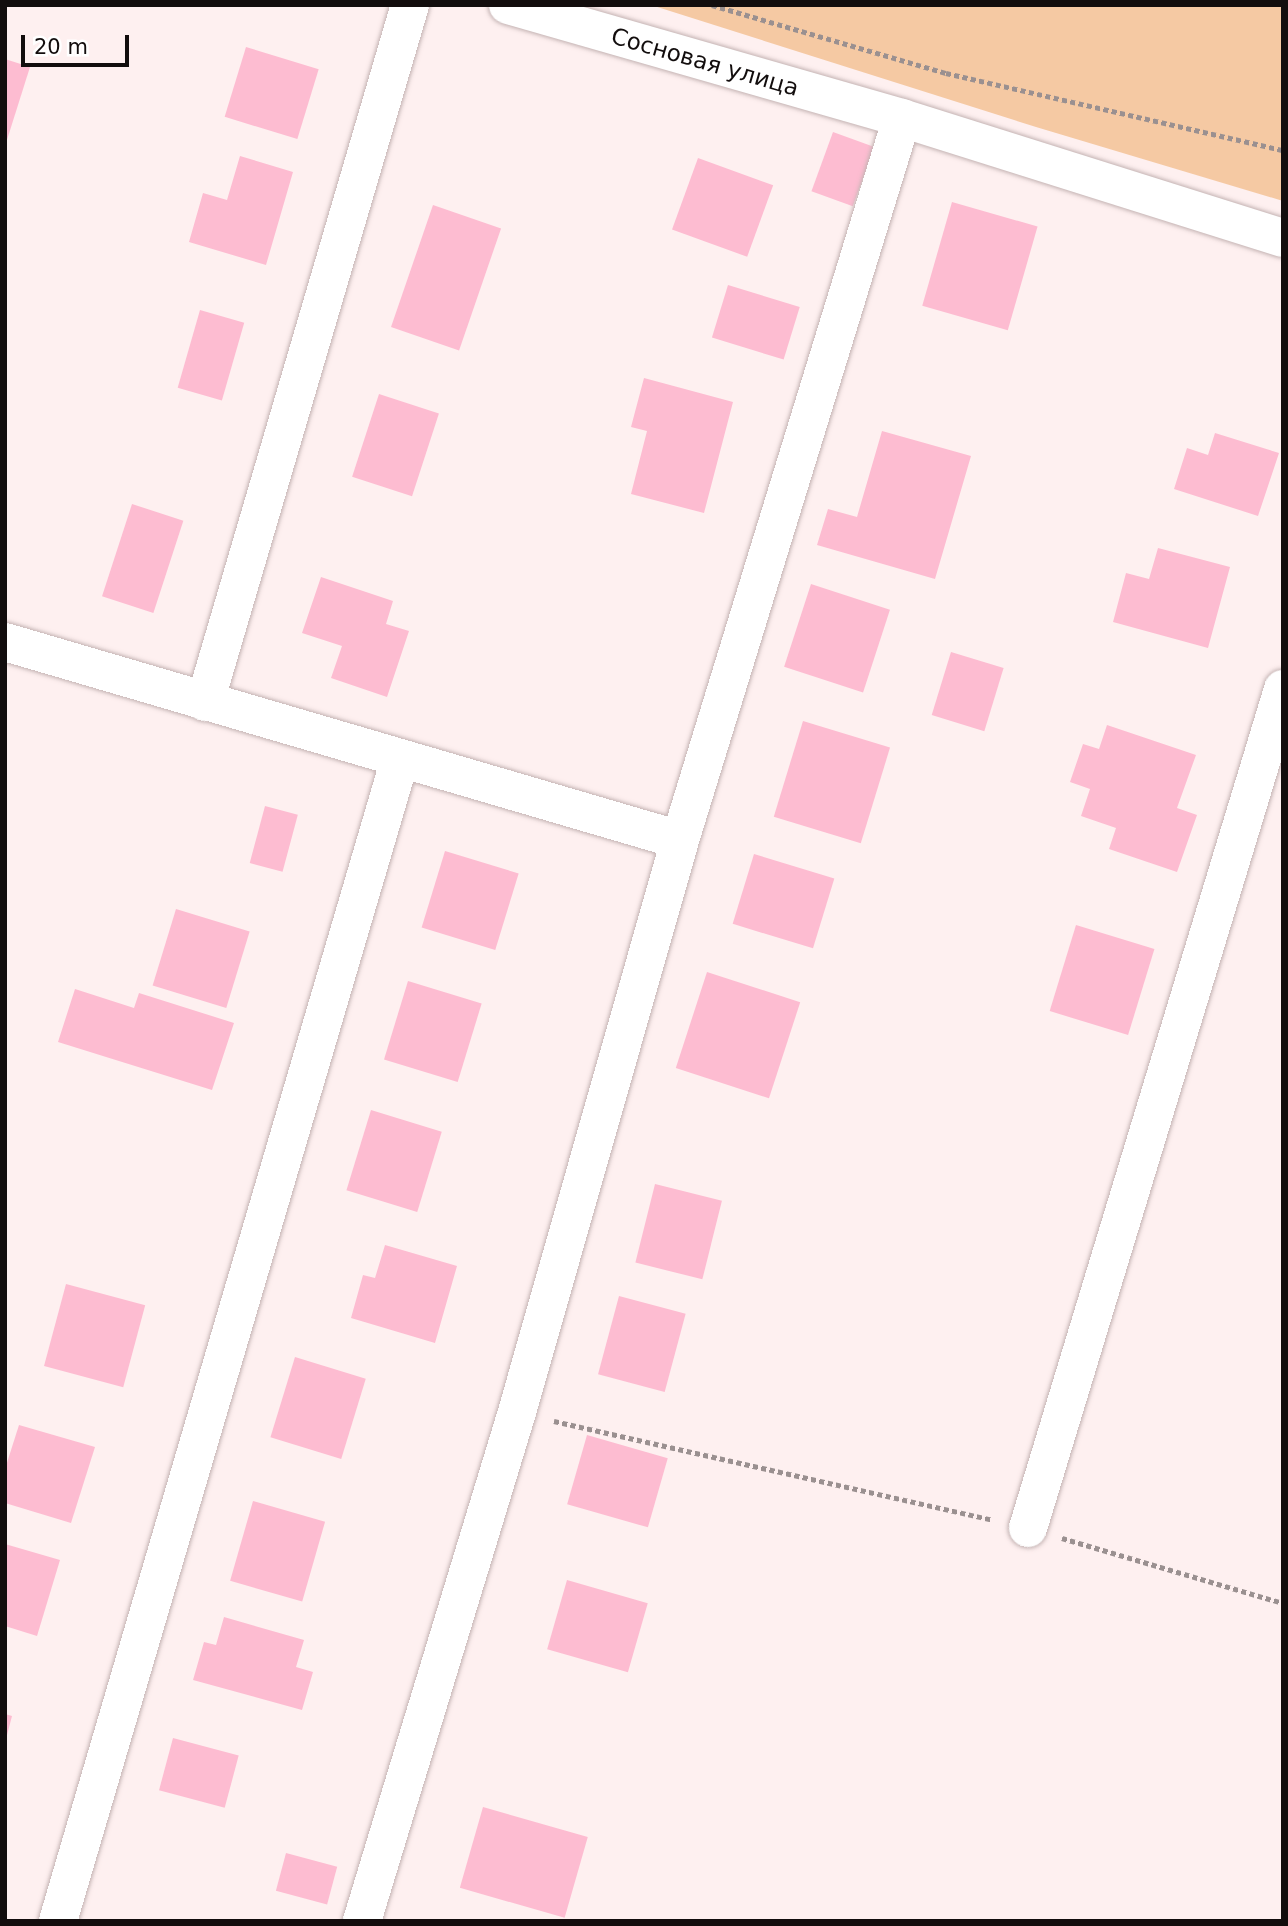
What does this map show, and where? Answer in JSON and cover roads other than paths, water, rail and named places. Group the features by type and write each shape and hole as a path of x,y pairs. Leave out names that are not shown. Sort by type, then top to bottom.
{"street":[{"path":"205,702 410,5"},
{"name":"Сосновая улица","path":"508,5 902,118 1283,238"},
{"path":"362,1921 517,1412 680,840 902,118"},
{"path":"5,642 680,840"},
{"path":"1028,1528 1283,689"},
{"path":"58,1921 400,759"}]}
